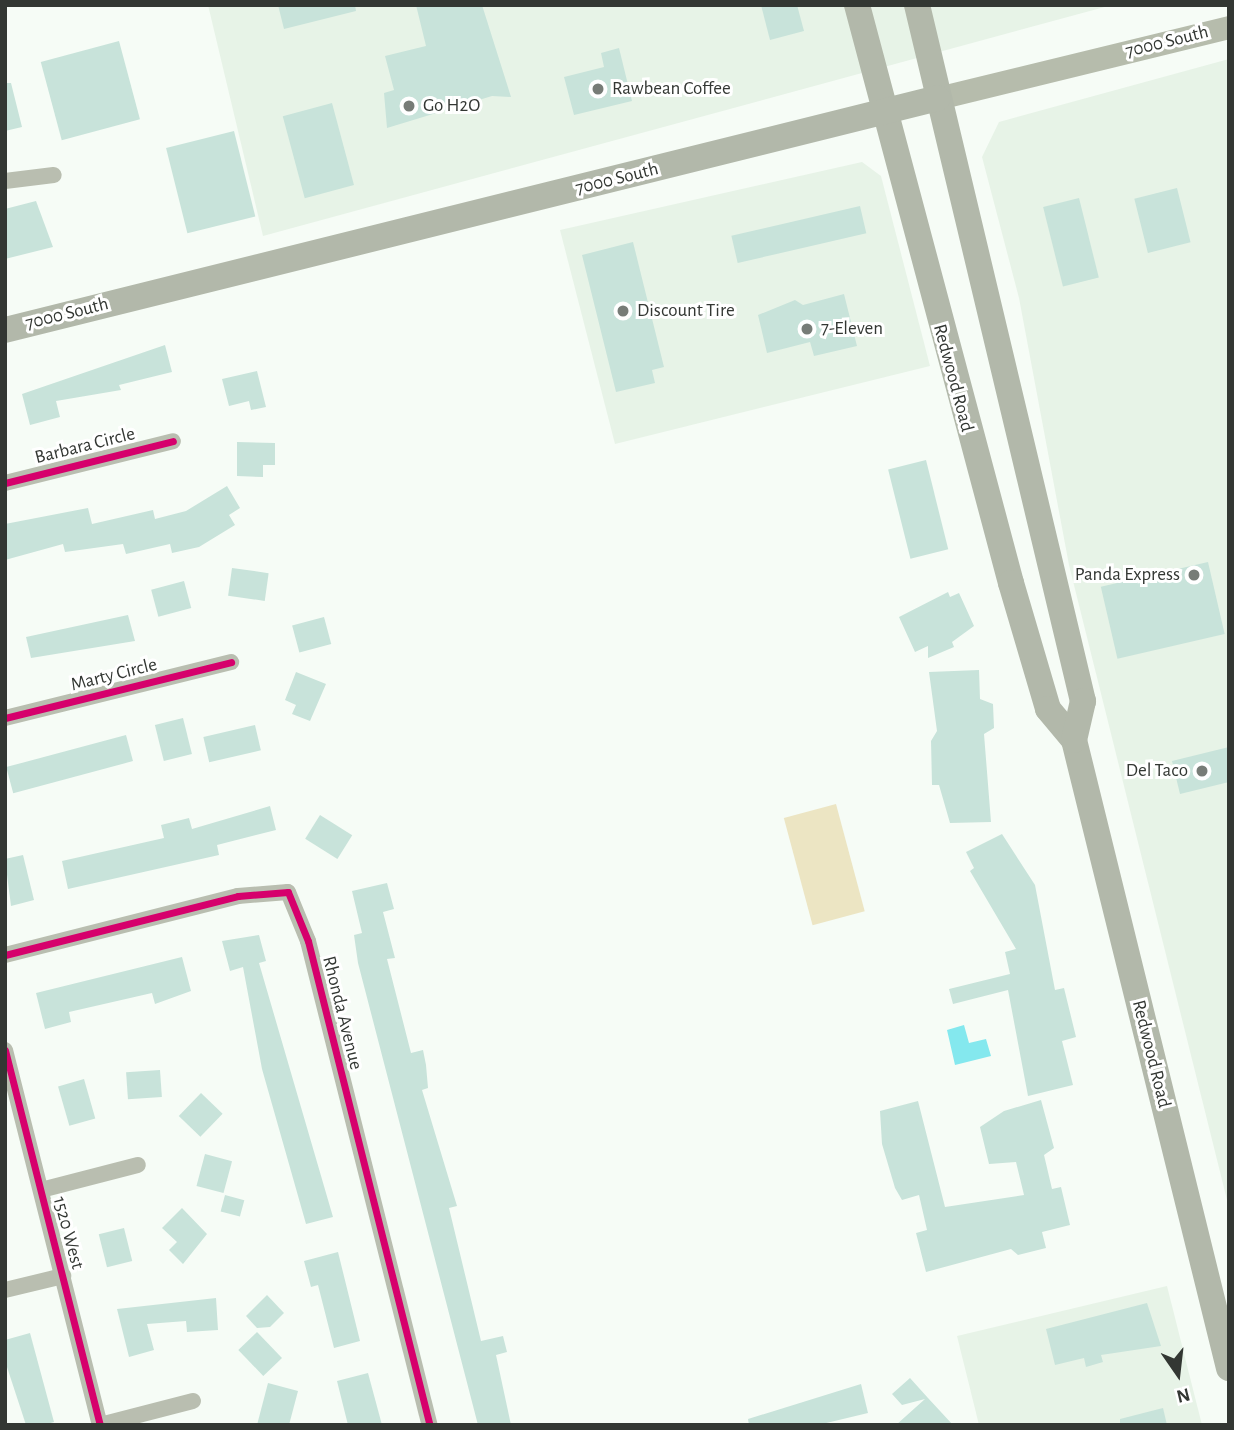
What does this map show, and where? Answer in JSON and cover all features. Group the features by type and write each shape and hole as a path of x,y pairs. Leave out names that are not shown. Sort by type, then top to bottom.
{"main road":[{"name":"Redwood Road","path":"857,5 957,398 1048,709 1074,740 1229,1368"},
{"name":"Redwood Road","path":"917,5 1083,701 1074,740"},
{"name":"7000 South","path":"5,330 1229,27"}],"street":[{"path":"5,181 54,175"},
{"name":"Barbara Circle","path":"5,483 173,441"},
{"name":"Marty Circle","path":"5,718 231,662"},
{"name":"Rhonda Avenue","path":"5,955 238,897 288,892 308,941 430,1425"},
{"name":"1520 West","path":"5,1050 100,1425"},
{"path":"41,1190 138,1166"},
{"path":"5,1290 63,1276"},
{"path":"100,1425 193,1401"}],"shaded area":[{"path":"208,5 1112,5 263,236"},
{"path":"1229,59 1229,1208 1069,565 1019,298 982,157 999,122"},
{"path":"862,162 881,176 930,366 615,444 560,230"},
{"path":"836,804 865,911 813,925 784,818"},
{"path":"1167,1286 1202,1425 979,1425 957,1336"}],"water":[{"path":"964,1025 969,1043 986,1039 991,1056 955,1065 947,1030"}],"building":[{"path":"278,5 355,5 356,11 284,29"},
{"path":"416,5 482,5 511,97 492,96 387,128 384,93 394,90 385,56 426,46"},
{"path":"761,5 797,5 804,31 770,40"},
{"path":"119,41 140,119 62,140 41,62"},
{"name":"Rawbean Coffee","path":"619,48 632,101 574,115 564,77 604,67 601,53"},
{"path":"5,83 11,83 22,127 5,131"},
{"path":"332,103 354,185 305,198 283,116"},
{"path":"234,131 255,216 187,233 166,148"},
{"path":"1177,188 1191,242 1148,253 1134,199"},
{"path":"1079,198 1099,278 1063,287 1043,207"},
{"path":"36,201 53,247 5,259 5,209"},
{"path":"860,206 866,233 738,263 731,236"},
{"name":"Discount Tire","path":"633,242 664,367 652,370 655,383 616,392 582,255"},
{"name":"7-Eleven","path":"844,294 857,346 814,356 810,342 767,353 758,315 795,300 803,305"},
{"path":"165,345 172,372 119,385 121,390 56,401 60,417 30,425 22,394"},
{"path":"257,371 266,407 251,410 249,401 229,406 222,379"},
{"path":"237,442 275,443 275,465 263,465 263,477 237,476"},
{"path":"926,460 948,549 910,559 888,469"},
{"path":"227,486 240,508 229,515 235,525 199,547 172,553 170,544 126,554 123,544 65,552 63,544 5,560 5,524 88,508 92,524 153,510 155,519 186,511"},
{"path":"1208,562 1225,634 1117,659 1101,587"},
{"path":"232,568 269,573 265,601 228,596"},
{"path":"184,581 191,608 158,617 151,590"},
{"path":"948,592 950,597 959,593 974,626 952,642 954,647 928,658 928,646 915,652 899,617"},
{"path":"128,615 135,641 31,658 26,637"},
{"path":"324,617 331,644 299,653 292,626"},
{"path":"979,670 980,699 993,704 994,728 984,734 991,822 950,823 939,785 932,785 931,741 937,731 929,672"},
{"path":"296,672 326,684 310,721 292,714 296,705 285,700"},
{"path":"183,718 192,754 164,761 155,725"},
{"path":"255,725 261,750 209,762 203,737"},
{"path":"126,735 133,761 13,793 6,767"},
{"name":"Del Taco","path":"1229,747 1229,782 1180,794 1172,761"},
{"path":"270,806 276,830 217,845 219,855 68,889 62,861 164,838 161,825 189,818 192,829"},
{"path":"320,815 352,835 337,859 305,839"},
{"path":"1002,834 1035,885 1055,990 1064,988 1076,1037 1062,1041 1073,1085 1028,1096 1008,990 953,1004 949,989 1010,974 1005,952 1016,949 970,871 974,868 966,852"},
{"path":"23,855 34,900 11,906 5,859"},
{"path":"387,883 394,909 383,912 395,958 387,959 411,1053 423,1050 428,1088 422,1090 457,1206 449,1208 481,1341 503,1336 507,1352 496,1355 511,1425 478,1425 358,963 354,935 362,933 352,891"},
{"path":"259,935 266,961 259,963 333,1217 306,1224 262,1069 243,967 230,971 222,941"},
{"path":"182,957 191,991 155,1004 152,993 69,1012 71,1022 45,1029 36,993"},
{"path":"160,1070 162,1097 128,1099 126,1072"},
{"path":"84,1079 95,1118 69,1126 58,1086"},
{"path":"201,1093 223,1114 200,1137 179,1116"},
{"path":"1041,1100 1054,1148 1044,1155 1052,1189 1061,1187 1070,1225 1042,1232 1046,1248 1018,1255 1011,1249 926,1272 916,1233 927,1230 919,1195 902,1200 895,1188 882,1144 880,1111 918,1101 945,1207 1024,1195 1016,1162 989,1164 980,1127 1004,1111"},
{"path":"205,1154 232,1161 224,1193 196,1186"},
{"path":"225,1195 244,1200 240,1217 221,1211"},
{"path":"182,1208 207,1234 183,1264 169,1250 177,1242 162,1228"},
{"path":"124,1228 132,1261 107,1267 99,1234"},
{"path":"338,1252 360,1341 334,1348 318,1285 311,1287 304,1261"},
{"path":"267,1295 284,1313 270,1327 257,1328 246,1316"},
{"path":"216,1298 218,1330 187,1332 186,1321 147,1324 154,1350 129,1357 117,1309"},
{"path":"1147,1303 1161,1346 1101,1355 1103,1362 1086,1367 1084,1358 1055,1365 1046,1329"},
{"path":"257,1332 282,1358 263,1376 238,1350"},
{"path":"30,1333 54,1422 44,1425 26,1425 5,1361 5,1340"},
{"path":"368,1373 382,1425 348,1425 337,1381"},
{"path":"910,1378 953,1425 896,1425 925,1399 902,1405 892,1394"},
{"path":"268,1383 298,1391 289,1425 257,1425"},
{"path":"861,1384 868,1413 818,1425 749,1425 748,1419"},
{"path":"1163,1408 1167,1425 1120,1425 1120,1419"}],"cycle path":[{"path":"5,483 173,441"},
{"path":"5,718 231,662"},
{"path":"5,955 238,896 288,892 308,941 430,1425"},
{"path":"5,1050 100,1425"}],"place":[{"name":"Rawbean Coffee","path":"598,89"},
{"name":"Go H2O","path":"409,106"},
{"name":"Discount Tire","path":"623,311"},
{"name":"7-Eleven","path":"807,329"},
{"name":"Panda Express","path":"1194,575"},
{"name":"Del Taco","path":"1202,771"}]}
